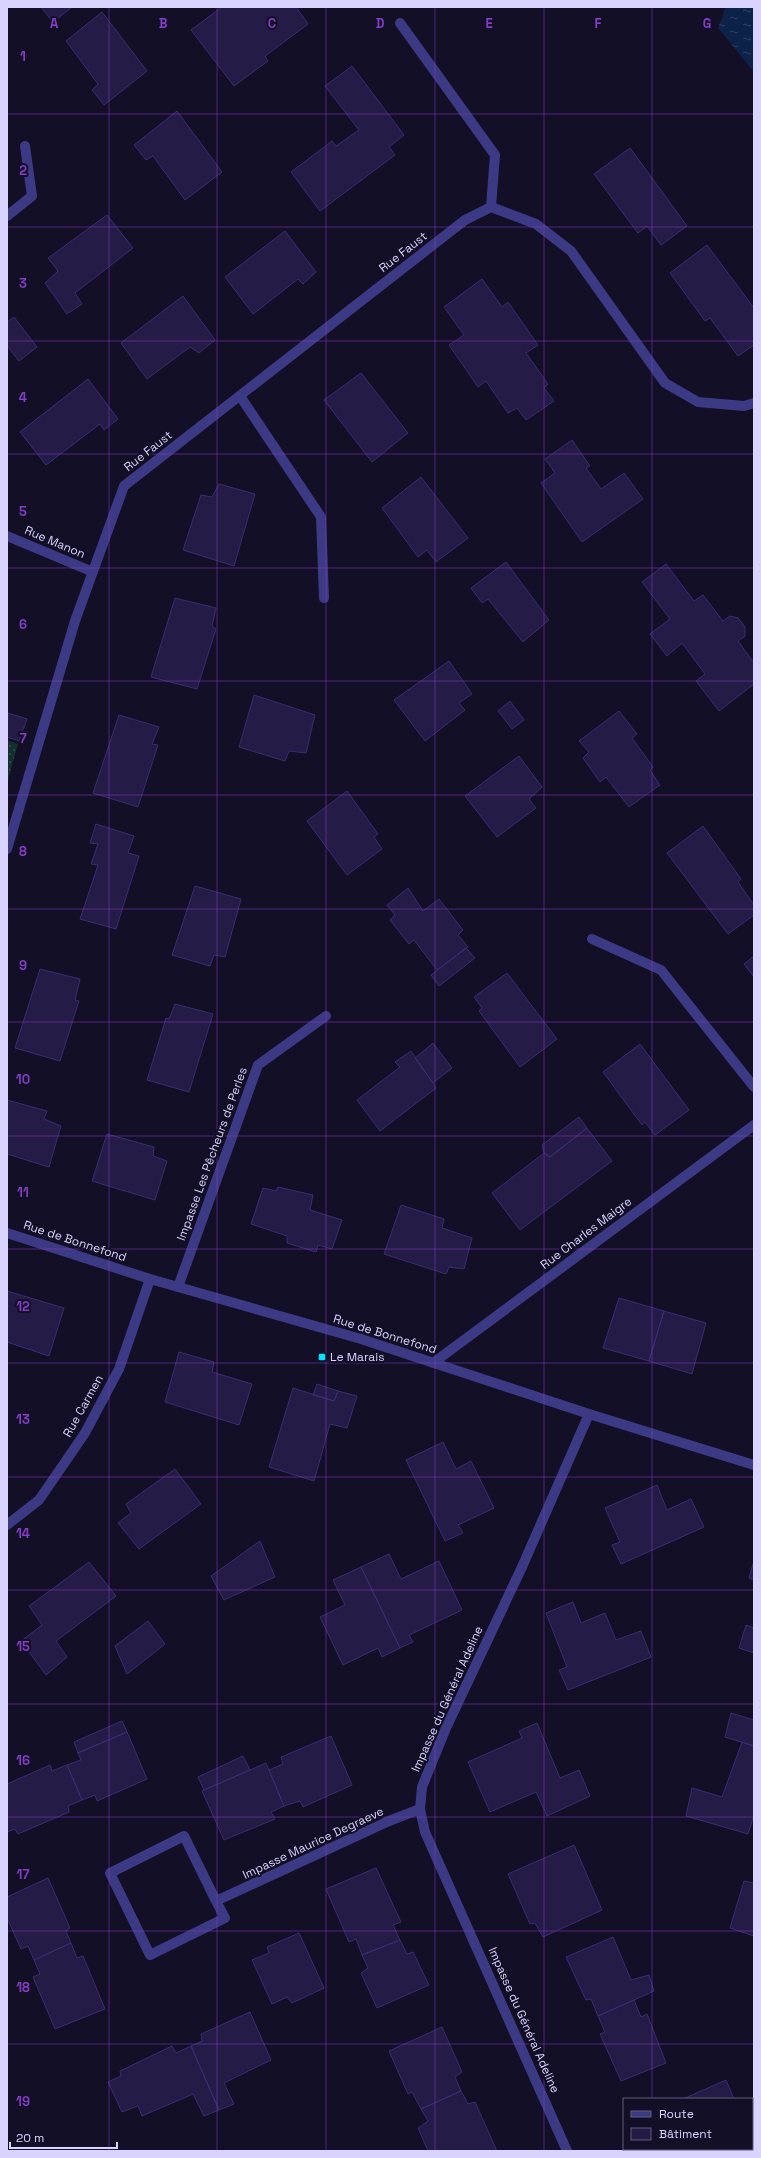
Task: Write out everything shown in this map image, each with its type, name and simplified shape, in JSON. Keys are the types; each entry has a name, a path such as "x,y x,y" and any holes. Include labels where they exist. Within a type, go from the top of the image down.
{"street":[{"path":"400,23 495,155 491,207 536,224 571,251 665,382 698,402 744,406 754,403"},
{"path":"7,216 32,196 25,146"},
{"name":"Rue Faust","path":"7,849 75,621 124,486 465,220 491,207"},
{"path":"240,396 321,517 324,598"},
{"name":"Rue Manon","path":"7,536 93,572"},
{"path":"592,939 662,970 754,1087"},
{"name":"Impasse Les Pêcheurs de Perles","path":"178,1287 258,1065 326,1016"},
{"name":"Rue Charles Maigre","path":"433,1363 754,1124"},
{"name":"Rue de Bonnefond","path":"7,1233 150,1279 361,1339 589,1414 754,1465"},
{"name":"Rue Carmen","path":"7,1525 39,1500 85,1433 119,1368 150,1279"},
{"name":"Impasse du Général Adeline","path":"568,2151 425,1832 420,1809 422,1787 446,1728 522,1567 589,1414"},
{"name":"Impasse Maurice Degraeve","path":"216,1901 389,1821 420,1809"},
{"path":"184,1836 216,1901 225,1918 150,1955 110,1873 184,1836"}],"green space":[{"path":"7,740 18,744 7,783"}],"water":[{"path":"726,7 754,7 754,72 718,28"}],"building":[{"path":"41,7 72,7 53,22"},
{"path":"222,7 296,7 308,24 265,56 268,61 234,86 191,30"},
{"path":"102,12 147,71 104,105 92,90 98,84 66,41"},
{"path":"352,66 404,135 389,147 395,155 320,211 291,172 332,141 336,146 359,130 325,86"},
{"path":"177,111 222,172 185,200 153,156 146,160 134,145"},
{"path":"630,148 687,226 661,245 647,226 638,233 594,174"},
{"path":"107,215 133,248 75,293 82,304 67,314 45,283 58,271 48,258"},
{"path":"285,231 316,272 303,284 298,279 253,314 225,277"},
{"path":"707,245 754,308 754,345 738,356 710,318 705,321 670,273"},
{"path":"482,279 502,307 508,302 538,345 526,353 548,384 544,388 554,401 526,420 517,408 508,413 486,381 478,387 449,345 464,335 444,307"},
{"path":"183,296 215,340 199,353 190,347 147,379 121,343"},
{"path":"14,317 37,347 19,361 8,347 7,348 7,322"},
{"path":"361,373 408,433 372,462 324,400"},
{"path":"88,379 118,419 104,430 100,424 46,465 20,432"},
{"path":"572,440 590,466 586,468 601,489 624,473 643,499 582,542 541,483 555,473 545,459"},
{"path":"421,477 468,538 436,562 427,550 418,557 382,508"},
{"path":"219,484 255,494 234,566 183,550 201,495 212,497"},
{"path":"506,562 549,620 523,642 488,599 482,603 471,588"},
{"path":"666,564 694,601 703,595 723,621 730,616 738,618 745,627 745,636 738,641 754,663 754,684 719,711 696,681 705,674 682,643 667,656 650,634 670,619 642,582"},
{"path":"175,598 216,608 212,626 216,629 197,689 151,677"},
{"path":"449,661 472,694 459,703 465,710 425,741 394,700"},
{"path":"254,695 315,715 306,753 289,751 285,761 239,747"},
{"path":"510,701 524,720 512,729 498,711"},
{"path":"619,711 637,734 632,738 653,767 650,770 660,785 629,807 606,777 600,782 583,758 589,752 579,741"},
{"path":"8,713 27,719 19,741 7,737"},
{"path":"119,715 159,727 152,744 158,745 138,807 93,793"},
{"path":"519,756 542,787 529,799 536,808 497,837 465,796"},
{"path":"347,791 378,834 374,837 382,849 347,875 307,821"},
{"path":"96,824 134,836 128,853 139,856 116,929 80,919 98,865 91,864 98,844 90,843"},
{"path":"703,826 741,879 738,882 754,905 754,915 728,934 667,853"},
{"path":"195,886 241,899 225,957 214,955 210,966 172,955"},
{"path":"408,888 423,911 439,899 463,930 458,935 468,947 437,970 414,940 409,944 390,920 395,915 387,905"},
{"path":"466,948 475,958 439,986 431,975"},
{"path":"754,956 754,977 744,964"},
{"path":"40,969 80,979 75,1000 79,1001 60,1061 15,1048"},
{"path":"507,973 557,1039 520,1067 479,1011 482,1008 474,997"},
{"path":"175,1004 213,1014 189,1092 147,1080 166,1018 169,1019"},
{"path":"433,1043 452,1068 433,1083 415,1058"},
{"path":"640,1044 689,1110 655,1135 645,1122 642,1125 603,1072"},
{"path":"411,1051 436,1088 380,1131 357,1100 400,1067 395,1062"},
{"path":"7,1100 47,1111 44,1119 61,1126 49,1167 7,1154"},
{"path":"579,1117 587,1128 550,1157 544,1153 542,1145"},
{"path":"587,1128 612,1161 520,1230 492,1193 544,1153 550,1157"},
{"path":"107,1134 154,1147 153,1156 167,1161 155,1200 92,1181"},
{"path":"278,1187 313,1195 310,1210 342,1220 332,1249 318,1245 316,1252 287,1243 287,1236 251,1224 263,1188 276,1191"},
{"path":"401,1205 444,1219 442,1228 472,1238 464,1269 449,1267 446,1274 384,1254"},
{"path":"7,1291 64,1308 49,1356 7,1342"},
{"path":"619,1298 664,1311 649,1361 603,1348"},
{"path":"664,1311 706,1323 692,1374 649,1361"},
{"path":"179,1352 214,1362 212,1372 252,1384 239,1425 165,1402"},
{"path":"317,1384 338,1391 334,1401 313,1395"},
{"path":"293,1388 334,1401 338,1391 357,1396 347,1428 330,1424 314,1481 269,1467"},
{"path":"443,1442 456,1469 471,1461 494,1508 458,1525 463,1533 445,1541 406,1460"},
{"path":"175,1469 201,1504 139,1549 118,1523 131,1513 126,1504"},
{"path":"657,1485 667,1510 691,1499 704,1527 621,1564 612,1545 620,1542 605,1508"},
{"path":"260,1541 275,1577 224,1600 211,1576"},
{"path":"389,1554 401,1579 439,1561 462,1610 409,1635 413,1642 400,1648 361,1567"},
{"path":"754,1561 754,1580 749,1578"},
{"path":"89,1562 116,1596 56,1641 67,1657 46,1675 21,1641 42,1625 29,1606"},
{"path":"361,1567 400,1648 382,1657 378,1648 343,1665 320,1617 345,1605 333,1580"},
{"path":"573,1602 581,1623 605,1613 616,1640 641,1631 651,1657 568,1690 559,1670 567,1667 546,1613"},
{"path":"148,1621 165,1644 127,1674 115,1646"},
{"path":"746,1625 754,1628 754,1653 739,1648"},
{"path":"731,1713 754,1720 754,1746 725,1737"},
{"path":"122,1721 127,1732 78,1753 74,1742"},
{"path":"537,1723 560,1778 579,1770 590,1796 547,1816 536,1792 490,1812 468,1762 522,1738 519,1731"},
{"path":"127,1732 147,1779 97,1801 95,1795 82,1800 67,1765 81,1760 78,1753"},
{"path":"331,1736 352,1785 303,1807 300,1801 284,1806 269,1770 283,1764 281,1757"},
{"path":"742,1742 754,1746 754,1815 748,1834 686,1816 692,1788 722,1797"},
{"path":"243,1756 250,1770 204,1790 198,1777"},
{"path":"266,1763 284,1806 271,1812 275,1819 224,1840 202,1791"},
{"path":"50,1765 52,1771 67,1765 82,1800 68,1806 69,1812 18,1834 15,1829 7,1832 7,1784"},
{"path":"574,1845 602,1910 543,1937 535,1923 530,1924 508,1874"},
{"path":"376,1868 401,1922 393,1925 400,1940 362,1955 356,1939 349,1942 326,1889"},
{"path":"48,1878 70,1928 66,1931 71,1943 34,1960 28,1946 21,1949 7,1918 7,1897"},
{"path":"744,1881 754,1883 754,1936 730,1928"},
{"path":"299,1933 324,1988 292,2003 287,1997 272,2004 252,1960 269,1953 267,1947"},
{"path":"613,1937 631,1980 649,1975 654,1991 598,2016 591,1999 586,2000 566,1957"},
{"path":"400,1940 407,1954 413,1952 429,1985 377,2008 361,1973 368,1968 362,1955"},
{"path":"71,1943 77,1958 83,1956 105,2009 55,2029 33,1977 40,1974 34,1960"},
{"path":"634,2000 641,2017 647,2014 666,2063 621,2081 600,2034 605,2032 598,2016"},
{"path":"250,2012 271,2060 224,2083 234,2104 219,2110 191,2046 202,2041 201,2034"},
{"path":"442,2027 462,2072 455,2077 461,2091 421,2109 412,2092 408,2094 389,2051"},
{"path":"172,2046 176,2053 191,2046 219,2110 204,2116 193,2094 142,2116 138,2106 122,2112 108,2082 121,2076 120,2071"},
{"path":"726,2080 734,2098 685,2098"},
{"path":"461,2091 468,2104 475,2102 497,2151 428,2151 418,2128 428,2121 421,2109"},
{"path":"652,2150 705,2151 652,2151"}],"place":[{"name":"Le Marais","path":"322,1357"}]}
